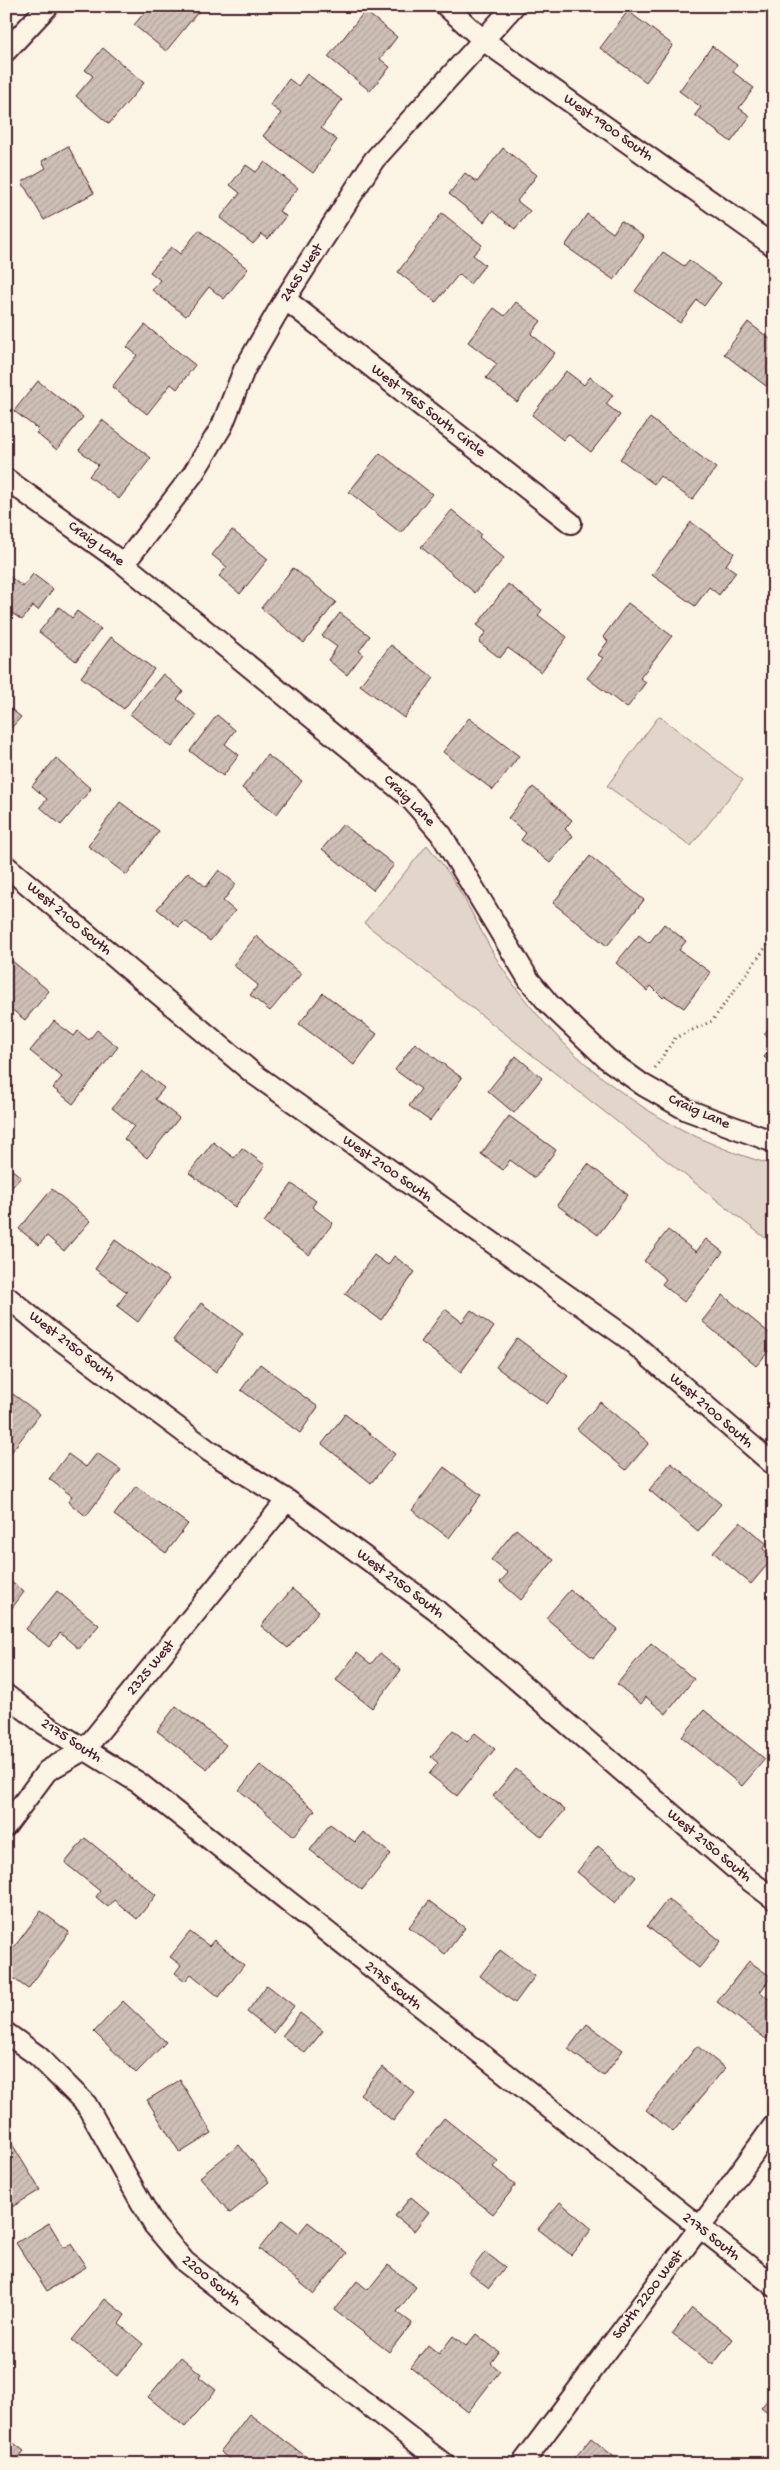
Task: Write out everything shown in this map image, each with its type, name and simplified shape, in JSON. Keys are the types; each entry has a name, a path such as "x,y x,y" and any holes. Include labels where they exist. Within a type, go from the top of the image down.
{"street":[{"path":"6,51 48,6"},
{"name":"West 1900 South","path":"446,6 483,40 774,246"},
{"name":"2465 West","path":"124,564 193,474 222,426 244,370 285,299 374,160 514,6"},
{"name":"West 1965 South Circle","path":"285,299 571,523"},
{"name":"Craig Lane","path":"6,479 124,564 408,796 441,834 529,980 549,1004 607,1060 643,1085 687,1110 774,1142"},
{"name":"West 2100 South","path":"6,866 254,1074 626,1338 774,1465"},
{"name":"West 2150 South","path":"6,1296 46,1329 210,1451 287,1500 435,1609 741,1874 774,1898"},
{"name":"2325 West","path":"6,1826 47,1771 85,1750 287,1500"},
{"name":"2175 South","path":"6,1694 44,1724 147,1789 698,2228 774,2286"},
{"name":"2200 South","path":"6,2033 38,2056 86,2104 154,2225 185,2262 444,2464"},
{"name":"South 2200 West","path":"522,2464 774,2124"}],"path":[{"path":"643,1085 675,1038 712,1021 774,936"}],"shaded area":[{"path":"659,716 743,780 691,846 607,786"},
{"path":"427,845 455,882 509,978 534,1011 592,1069 625,1095 696,1137 734,1153 774,1165 774,1245 364,923"}],"building":[{"path":"150,6 203,6 166,51 134,25"},
{"path":"365,11 397,37 380,59 390,67 370,91 328,57"},
{"path":"628,11 673,45 646,82 600,48"},
{"path":"712,46 737,65 733,72 754,88 739,108 750,116 731,142 695,115 701,107 679,91"},
{"path":"103,48 144,83 109,124 76,96 93,76 85,70"},
{"path":"307,74 342,100 321,128 337,140 313,173 263,136 281,113 270,105 289,79 298,86"},
{"path":"68,146 94,193 44,220 22,182 46,168 42,161"},
{"path":"503,148 537,175 517,201 530,211 515,229 492,211 484,222 449,194 465,173 477,182"},
{"path":"265,162 298,188 279,211 286,216 268,239 262,234 253,244 220,218 240,193 230,185 246,165 256,172"},
{"path":"442,213 482,245 473,255 485,265 470,284 459,274 436,302 398,272"},
{"path":"587,214 613,233 621,221 644,237 614,280 565,246"},
{"path":"199,230 248,269 224,299 209,287 186,316 152,290 160,280 150,272 171,247 180,254"},
{"path":"663,252 684,266 689,260 721,283 704,306 697,300 680,323 635,291"},
{"path":"516,302 541,321 531,334 555,353 517,402 486,378 497,364 468,342 494,308 505,316"},
{"path":"748,322 770,339 774,334 774,376 766,386 724,354"},
{"path":"145,325 195,365 177,389 171,384 147,414 112,387 137,355 127,347"},
{"path":"566,371 584,385 590,377 613,395 606,404 620,415 591,452 568,434 563,440 532,415"},
{"path":"38,381 83,417 57,450 36,433 39,430 14,411"},
{"path":"650,418 716,468 692,500 660,476 654,484 620,459"},
{"path":"102,420 151,458 119,499 89,476 98,465 79,450"},
{"path":"380,453 432,494 401,533 349,492"},
{"path":"452,510 481,534 479,537 504,558 475,593 421,547"},
{"path":"691,522 734,553 726,565 736,572 719,595 709,587 695,606 652,575"},
{"path":"232,530 268,559 240,594 219,576 227,567 212,555"},
{"path":"293,568 336,602 304,643 261,608"},
{"path":"33,574 53,589 38,610 33,606 22,620 6,609 6,580 9,576 23,587"},
{"path":"508,584 542,610 538,615 567,637 541,672 508,648 500,658 479,642 486,632 477,625"},
{"path":"628,603 672,636 640,678 646,682 627,708 587,678 603,658 598,655 608,641 603,637"},
{"path":"59,607 72,618 77,611 101,629 76,661 39,632"},
{"path":"340,613 370,636 359,651 363,654 347,675 328,660 337,647 322,636"},
{"path":"111,637 154,669 124,709 81,677"},
{"path":"391,645 434,678 404,718 360,685"},
{"path":"163,674 183,691 177,699 197,716 172,747 130,714"},
{"path":"6,705 21,717 6,734"},
{"path":"217,715 235,730 225,744 239,755 223,776 190,751"},
{"path":"469,718 519,756 493,790 443,752"},
{"path":"267,755 302,781 277,814 242,788"},
{"path":"56,758 91,789 61,825 40,807 47,799 32,786"},
{"path":"533,787 572,820 565,829 573,836 550,863 521,840 526,833 508,818"},
{"path":"120,802 159,831 127,875 88,846"},
{"path":"343,824 394,865 373,890 322,849"},
{"path":"590,856 644,900 607,946 553,903"},
{"path":"219,870 236,884 223,901 235,911 210,941 185,921 179,927 157,909 188,872 206,887"},
{"path":"664,924 686,941 679,950 710,972 684,1008 665,996 663,998 651,986 647,991 616,963 639,935 649,943"},
{"path":"256,936 301,974 270,1011 250,995 258,985 233,965"},
{"path":"6,956 49,991 25,1020 6,1005"},
{"path":"323,993 377,1034 354,1065 299,1024"},
{"path":"54,1021 74,1036 78,1031 89,1040 97,1030 118,1047 73,1104 53,1088 62,1077 30,1051"},
{"path":"774,1022 774,1041 764,1034"},
{"path":"415,1043 462,1078 430,1121 409,1106 421,1089 395,1070"},
{"path":"774,1045 774,1065 764,1057"},
{"path":"516,1056 542,1078 514,1113 488,1091"},
{"path":"142,1071 164,1088 155,1099 179,1118 147,1158 124,1139 134,1126 112,1108"},
{"path":"509,1116 556,1150 535,1178 510,1160 503,1170 481,1154"},
{"path":"213,1142 234,1158 242,1148 265,1165 235,1207 189,1173"},
{"path":"588,1164 628,1195 598,1235 557,1205"},
{"path":"6,1165 21,1177 6,1194"},
{"path":"292,1184 316,1201 312,1207 333,1223 309,1255 264,1222"},
{"path":"52,1189 90,1221 64,1251 47,1236 39,1245 19,1229"},
{"path":"668,1230 696,1252 706,1239 723,1252 684,1302 662,1284 666,1279 644,1261"},
{"path":"115,1240 169,1279 138,1322 117,1306 127,1292 95,1269"},
{"path":"374,1255 388,1265 394,1256 415,1272 381,1320 345,1294"},
{"path":"723,1295 774,1337 774,1345 756,1366 702,1321"},
{"path":"201,1303 243,1334 216,1372 173,1340"},
{"path":"445,1309 462,1322 471,1310 494,1327 461,1372 421,1342"},
{"path":"517,1338 568,1376 547,1404 496,1367"},
{"path":"260,1364 318,1407 300,1433 241,1390"},
{"path":"6,1389 40,1414 9,1455 6,1453"},
{"path":"600,1402 649,1443 626,1470 577,1429"},
{"path":"345,1414 395,1454 371,1483 322,1444"},
{"path":"97,1453 121,1470 86,1516 68,1502 72,1496 49,1479 68,1454 86,1467"},
{"path":"671,1463 721,1504 698,1531 649,1490"},
{"path":"444,1467 481,1495 449,1538 412,1510"},
{"path":"136,1486 188,1524 166,1553 114,1515"},
{"path":"740,1522 767,1544 763,1549 773,1558 751,1584 713,1552"},
{"path":"516,1529 554,1560 521,1600 500,1582 508,1573 491,1560"},
{"path":"6,1578 24,1592 6,1616"},
{"path":"292,1589 319,1611 288,1648 261,1626"},
{"path":"570,1590 618,1629 593,1658 546,1618"},
{"path":"57,1591 99,1625 79,1649 60,1633 49,1647 26,1629"},
{"path":"651,1643 694,1679 666,1714 646,1697 641,1704 617,1684"},
{"path":"357,1653 371,1664 380,1653 401,1670 372,1708 336,1680"},
{"path":"176,1706 226,1745 207,1769 157,1731"},
{"path":"704,1710 765,1759 742,1786 682,1737"},
{"path":"453,1730 467,1742 475,1733 495,1749 457,1796 429,1774 438,1763 431,1757"},
{"path":"260,1765 315,1810 294,1836 239,1790"},
{"path":"516,1769 565,1810 542,1837 493,1796"},
{"path":"330,1824 355,1842 363,1832 391,1854 362,1890 310,1850"},
{"path":"85,1838 156,1895 137,1919 114,1900 108,1907 96,1897 100,1891 65,1863"},
{"path":"598,1846 636,1877 615,1903 577,1872"},
{"path":"668,1899 721,1941 699,1968 647,1926"},
{"path":"429,1901 465,1928 445,1954 409,1927"},
{"path":"41,1911 69,1932 28,1989 6,1973 6,1958"},
{"path":"190,1932 209,1946 214,1940 244,1965 219,1997 191,1974 185,1981 175,1973 181,1965 170,1957"},
{"path":"500,1950 535,1976 515,2003 480,1976"},
{"path":"749,1961 771,1977 760,1992 774,2003 774,2028 766,2039 717,2002"},
{"path":"267,1985 294,2006 273,2033 247,2012"},
{"path":"123,2001 166,2042 136,2073 94,2032"},
{"path":"300,2013 323,2031 305,2053 282,2036"},
{"path":"587,2024 623,2050 604,2076 568,2049"},
{"path":"697,2046 725,2068 673,2132 646,2110"},
{"path":"382,2067 415,2093 393,2121 360,2094"},
{"path":"180,2080 212,2133 180,2153 147,2100"},
{"path":"444,2118 498,2161 493,2167 516,2185 493,2214 416,2154"},
{"path":"6,2134 40,2190 7,2210 6,2208"},
{"path":"239,2145 269,2182 230,2213 200,2177"},
{"path":"411,2197 429,2212 414,2231 395,2216"},
{"path":"560,2202 592,2229 571,2255 538,2229"},
{"path":"282,2220 299,2233 308,2222 347,2253 314,2294 259,2249"},
{"path":"49,2223 64,2248 71,2244 86,2267 47,2291 16,2243"},
{"path":"485,2252 505,2267 489,2288 469,2273"},
{"path":"388,2265 416,2287 397,2312 412,2323 389,2352 334,2310 357,2281 368,2290"},
{"path":"105,2299 125,2315 119,2324 143,2344 117,2376 72,2340"},
{"path":"692,2308 733,2339 713,2365 672,2334"},
{"path":"476,2334 499,2352 491,2363 500,2371 468,2412 411,2367 428,2345 439,2354 453,2336 466,2346"},
{"path":"181,2357 201,2374 199,2377 216,2390 185,2427 148,2397"},
{"path":"774,2392 774,2418 761,2408"},
{"path":"249,2414 308,2458 303,2464 236,2464 220,2452"},
{"path":"6,2437 24,2451 18,2458 26,2464 6,2464"},
{"path":"591,2438 623,2464 570,2464"}]}
